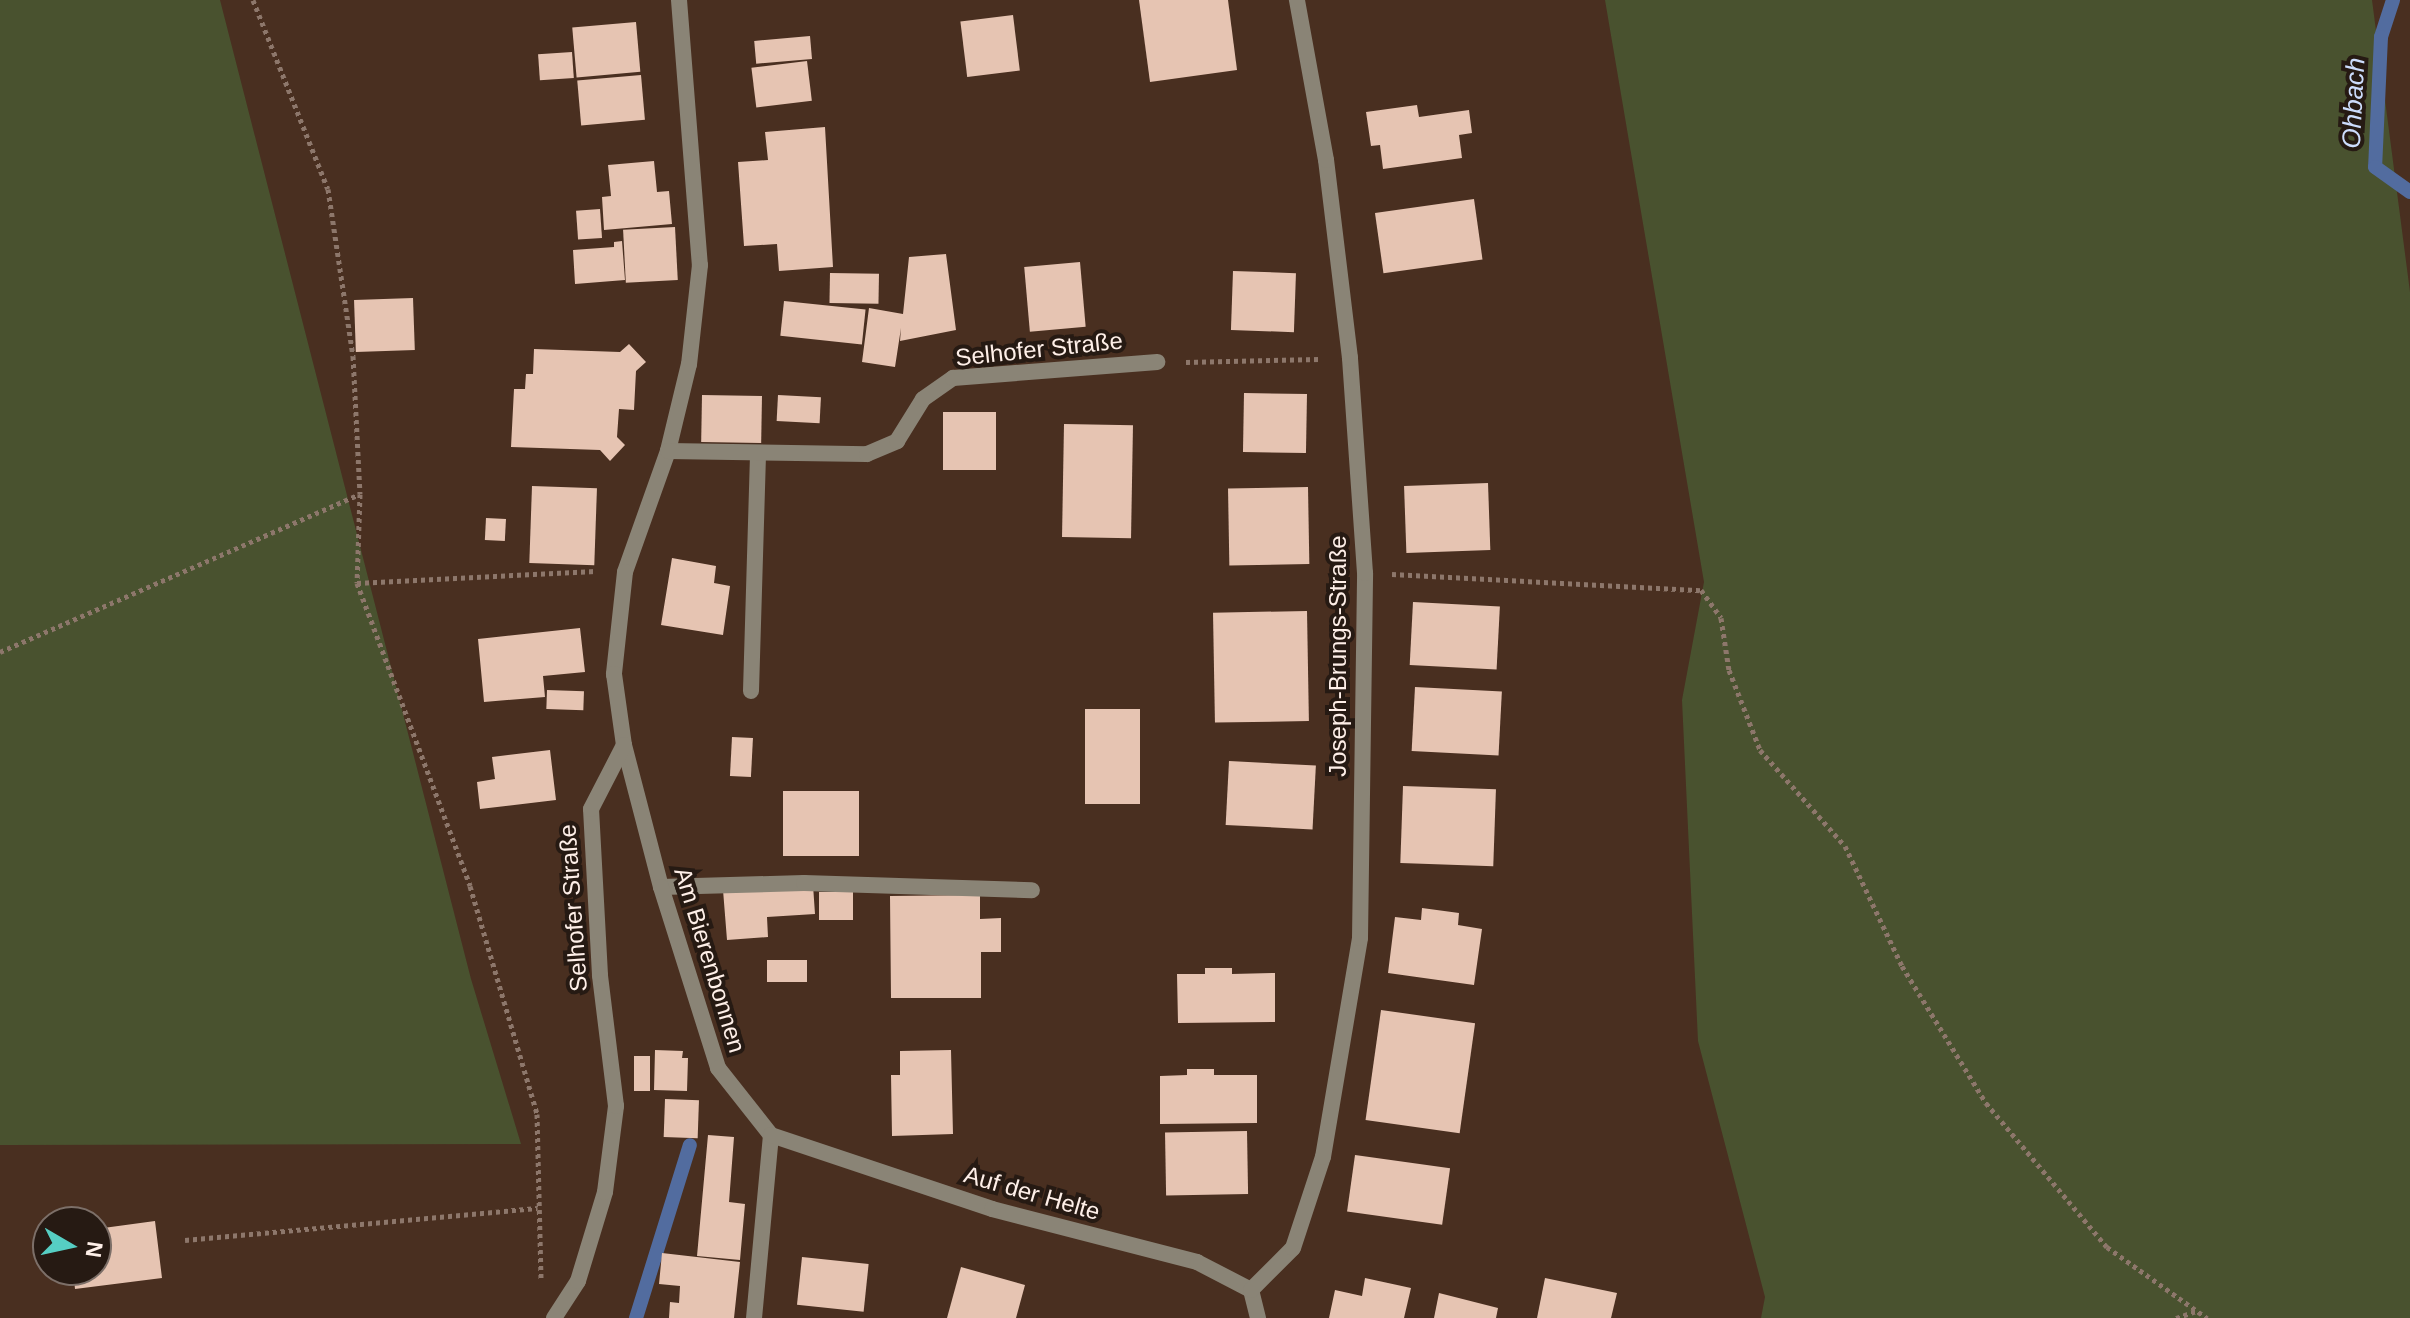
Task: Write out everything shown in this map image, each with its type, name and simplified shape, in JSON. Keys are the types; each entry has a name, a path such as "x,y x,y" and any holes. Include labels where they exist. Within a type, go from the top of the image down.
{"street":[{"path":"624,745 614,674 625,572 668,451 689,364 700,265 679,0"},
{"name":"Joseph-Brungs-Straße","path":"1251,1290 1293,1248 1323,1157 1360,938 1365,573 1350,358 1326,160 1297,0"},
{"name":"Selhofer Straße","path":"668,451 867,454 897,441 923,399 953,378 1157,362"},
{"path":"751,691 758,454"},
{"name":"Selhofer Straße","path":"557,1315 578,1281 605,1192 616,1106 600,975 591,809 624,745"},
{"name":"Am Bierenbonnen","path":"624,745 661,887 718,1068 771,1135"},
{"path":"661,887 804,883 1032,890"},
{"path":"754,1318 771,1135"},
{"name":"Auf der Helte","path":"771,1135 992,1209 1197,1262 1251,1290"},
{"path":"1251,1290 1258,1318"}],"path":[{"path":"253,0 328,189 353,356 360,494 357,583 470,886 537,1114 540,1278 557,1315"},
{"name":"Selhofer Straße","path":"1157,362 1350,358"},
{"path":"0,652 360,494"},
{"path":"357,583 625,572"},
{"path":"1365,573 1701,590 1721,618 1729,670 1760,750 1845,846 1902,966 1986,1103 2107,1247 2207,1318"},
{"path":"185,1240 538,1208"},
{"path":"2176,1318 2197,1310"}],"green space":[{"path":"0,0 220,0 471,979 521,1144 0,1145"},
{"path":"1605,0 2372,0 2410,292 2410,1318 1761,1318 1765,1297 1698,1041 1682,700 1704,582"}],"building":[{"path":"1139,0 1228,0 1237,70 1150,82"},
{"path":"1013,15 1020,71 967,77 960,21"},
{"path":"636,22 640,72 577,77 572,28"},
{"path":"810,36 812,59 756,64 754,41"},
{"path":"572,52 574,78 540,80 538,54"},
{"path":"807,61 812,101 756,108 751,68"},
{"path":"641,75 645,120 581,125 577,81"},
{"path":"1417,105 1419,117 1469,110 1472,133 1459,135 1462,158 1383,169 1380,145 1371,146 1366,112"},
{"path":"825,127 833,267 779,271 777,244 744,246 738,162 768,160 765,132"},
{"path":"654,161 657,192 669,191 672,224 604,230 602,197 611,196 608,165"},
{"path":"1474,199 1482,259 1383,273 1375,213"},
{"path":"600,209 602,238 578,240 576,211"},
{"path":"675,227 678,280 626,283 623,230"},
{"path":"622,241 625,280 575,284 573,250 614,247 614,242"},
{"path":"946,254 956,330 900,341 901,328 895,367 862,362 869,308 903,314 909,257"},
{"path":"1080,262 1086,327 1030,332 1024,267"},
{"path":"1233,271 1296,273 1294,332 1231,330"},
{"path":"830,273 879,274 878,304 829,303"},
{"path":"413,298 415,350 356,352 354,300"},
{"path":"784,301 866,310 862,344 780,336"},
{"path":"629,344 646,362 636,371 634,410 619,409 617,437 625,445 610,461 600,450 511,447 514,389 525,389 526,374 533,374 534,349 620,352"},
{"path":"1244,393 1307,394 1306,453 1243,452"},
{"path":"702,395 762,396 761,443 701,442"},
{"path":"778,395 821,397 820,423 777,421"},
{"path":"943,412 996,412 996,470 943,470"},
{"path":"1064,424 1133,425 1131,538 1062,537"},
{"path":"1488,483 1490,550 1406,553 1404,486"},
{"path":"532,486 597,488 594,565 529,563"},
{"path":"1308,487 1309,564 1229,565 1228,488"},
{"path":"486,518 506,519 505,541 485,540"},
{"path":"672,558 716,566 714,583 730,586 723,635 661,625"},
{"path":"1413,602 1500,607 1497,669 1410,665"},
{"path":"1307,611 1309,721 1215,723 1213,613"},
{"path":"580,628 585,672 543,676 545,697 484,702 478,639"},
{"path":"1415,687 1502,692 1499,755 1412,751"},
{"path":"547,690 584,691 583,710 546,709"},
{"path":"1085,709 1140,709 1140,804 1085,804"},
{"path":"732,737 753,738 751,777 730,776"},
{"path":"550,750 556,800 480,809 477,782 495,779 492,757"},
{"path":"1229,761 1316,766 1313,829 1226,825"},
{"path":"1403,786 1496,789 1493,866 1400,863"},
{"path":"783,791 859,791 859,856 783,856"},
{"path":"813,885 815,914 767,917 768,937 727,940 723,890"},
{"path":"819,892 853,892 853,920 819,920"},
{"path":"980,895 980,919 1001,918 1001,952 981,952 981,998 891,998 890,896"},
{"path":"1422,908 1459,913 1458,925 1482,929 1474,985 1388,973 1395,917 1421,920"},
{"path":"767,960 807,960 807,982 767,982"},
{"path":"1205,968 1232,968 1232,974 1275,973 1275,1022 1178,1023 1177,974 1205,974"},
{"path":"1381,1010 1475,1023 1460,1133 1366,1120"},
{"path":"655,1050 683,1051 682,1058 688,1058 687,1091 654,1090"},
{"path":"951,1050 953,1134 892,1136 891,1075 900,1075 900,1051"},
{"path":"634,1056 650,1056 650,1091 634,1091"},
{"path":"1187,1069 1214,1069 1214,1075 1257,1075 1257,1123 1160,1124 1160,1076 1187,1075"},
{"path":"665,1099 699,1100 698,1138 664,1137"},
{"path":"1247,1131 1248,1194 1166,1195 1165,1132"},
{"path":"708,1135 734,1137 729,1202 745,1204 740,1260 697,1256"},
{"path":"1355,1155 1450,1168 1442,1225 1347,1211"},
{"path":"155,1221 162,1278 112,1284 112,1227"},
{"path":"662,1253 740,1262 734,1318 669,1318 670,1302 679,1303 680,1286 659,1284"},
{"path":"802,1257 869,1264 864,1312 797,1305"},
{"path":"961,1267 1025,1285 1016,1318 947,1318"},
{"path":"1365,1278 1411,1288 1404,1318 1329,1318 1335,1290 1362,1296"},
{"path":"1545,1278 1617,1293 1611,1318 1537,1318"},
{"path":"1439,1293 1498,1308 1496,1318 1434,1318"}],"waterway":[{"name":"Ohbach","path":"2393,0 2381,37 2375,167 2410,192"},
{"path":"636,1318 690,1145"}]}
